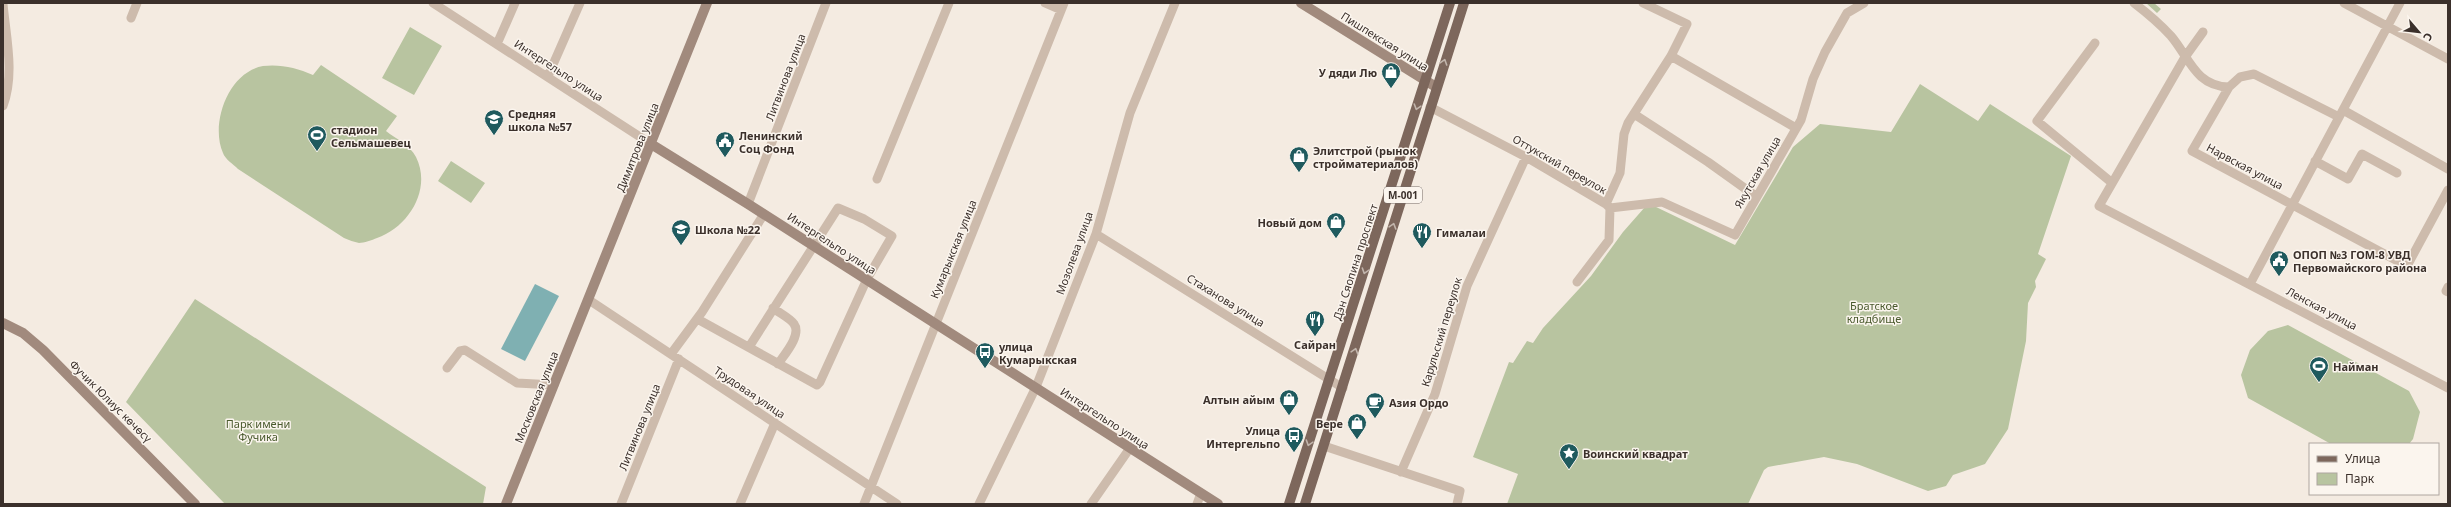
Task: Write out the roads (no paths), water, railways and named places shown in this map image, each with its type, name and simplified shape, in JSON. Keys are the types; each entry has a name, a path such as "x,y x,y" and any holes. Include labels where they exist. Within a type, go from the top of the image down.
{"main road":[{"name":"Димитрова улица","path":"589,300 707,3"},
{"name":"Пишпекская улица","path":"1301,3 1436,87"},
{"name":"Дэн Сяопина проспект","path":"1289,504 1450,3"},
{"name":"M-001","path":"1305,504 1343,388 1436,87 1464,3"},
{"name":"Интергельпо улица","path":"651,144 867,279 1218,504"},
{"name":"Московская улица","path":"506,504 589,300"},
{"name":"Фучик Юлиус көчөсү","path":"3,323 23,333 43,350 195,504"}],"street":[{"path":"131,18 137,3"},
{"name":"Интергельпо улица","path":"433,3 651,144"},
{"path":"497,44 515,3"},
{"path":"548,76 580,3"},
{"name":"Литвинова улица","path":"748,204 826,3"},
{"path":"877,179 949,3"},
{"path":"1045,3 1062,7"},
{"name":"Мозолева улица","path":"979,504 1036,387 1096,234 1130,113 1175,3"},
{"name":"Оттукский переулок","path":"1430,107 1526,156 1608,206 1620,173 1624,134 1634,114 1671,56 1687,24 1654,5 1643,3"},
{"name":"Якутская улица","path":"1608,206 1662,202 1735,235 1796,128 1824,52 1847,14 1864,3"},
{"path":"2134,3 2168,33 2190,66 2210,83 2217,86 2228,87"},
{"path":"2344,3 2448,59"},
{"path":"2250,284 2400,3"},
{"path":"3,4 9,65 8,86 3,106"},
{"name":"Кумарыкская улица","path":"864,504 1062,7"},
{"path":"2095,42 2037,121 2111,182 2184,56 2203,32"},
{"path":"1671,56 1796,128"},
{"name":"Нарвская улица","path":"2448,169 2341,113 2254,74 2240,77 2228,87 2192,151 2407,266 2448,190"},
{"path":"1634,114 1708,162 1757,197"},
{"path":"2315,161 2348,179 2362,154 2397,173"},
{"name":"Карульский переулок","path":"1401,472 1435,394 1467,286 1526,156"},
{"name":"Ленская улица","path":"2111,182 2099,206 2448,388"},
{"path":"1577,282 1609,240 1608,206"},
{"path":"701,321 812,384 820,382 867,279 892,236 864,218 838,208 749,347"},
{"name":"Литвинова улица","path":"621,504 675,357 764,214"},
{"name":"Стаханова улица","path":"1096,234 1343,388"},
{"path":"2448,287 2446,291 2448,292"},
{"name":"Трудовая улица","path":"589,300 897,504"},
{"path":"773,308 794,324 796,330 794,338 778,364"},
{"path":"447,368 460,352 465,350 517,383 554,385"},
{"path":"740,504 775,423"},
{"path":"1324,446 1460,491 1457,504"},
{"path":"1091,504 1130,448"},
{"path":"1198,504 1201,493"}],"water":[{"path":"535,284 559,296 525,361 501,349"}],"place":[{"name":"У дяди Лю","path":"1391,89"},
{"name":"Средняя школа №57","path":"494,136"},
{"name":"стадион Сельмашевец","path":"317,152"},
{"name":"Ленинский Соц Фонд","path":"725,158"},
{"name":"Элитстрой (рынок стройматериалов)","path":"1299,173"},
{"name":"Новый дом","path":"1336,239"},
{"name":"Школа №22","path":"681,246"},
{"name":"Гималаи","path":"1422,249"},
{"name":"ОПОП №3 ГОМ-8 УВД Первомайского района","path":"2279,277"},
{"name":"Сайран","path":"1315,337"},
{"name":"улица Кумарыкская","path":"985,369"},
{"name":"Найман","path":"2319,383"},
{"name":"Алтын айым","path":"1289,416"},
{"name":"Азия Ордо","path":"1375,419"},
{"name":"Вере","path":"1357,440"},
{"name":"Улица Интергельпо","path":"1294,453"},
{"name":"Воинский квадрат","path":"1569,470"}],"park label":[{"name":"Братское кладбище","path":"1874,311"},
{"name":"Парк имени Фучика","path":"258,429"}]}
